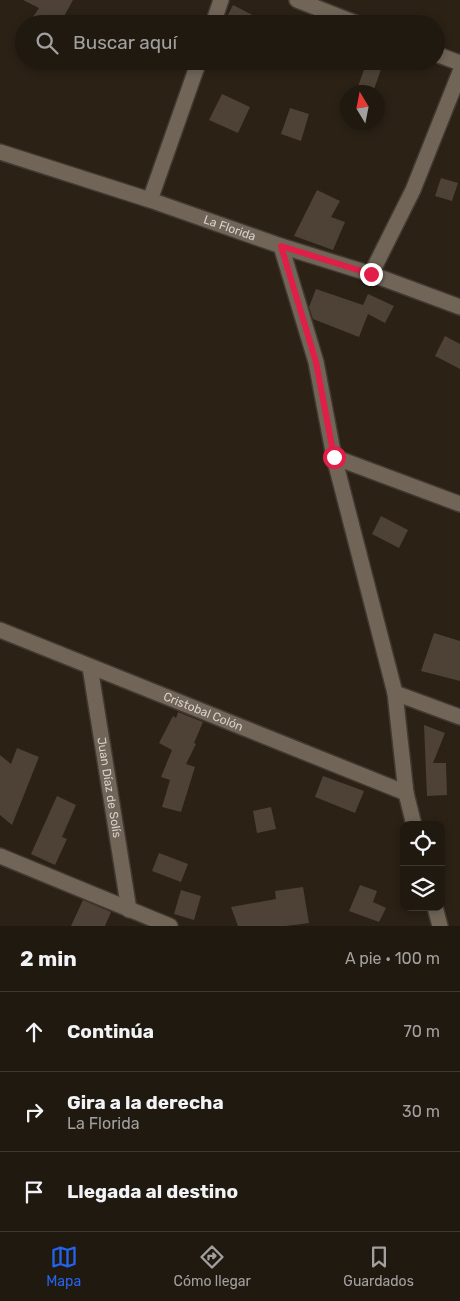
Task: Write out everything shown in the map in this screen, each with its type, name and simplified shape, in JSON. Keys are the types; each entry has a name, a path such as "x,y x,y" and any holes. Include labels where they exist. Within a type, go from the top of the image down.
{"street":[{"path":"216,15 221,0"},
{"path":"297,0 335,15"},
{"path":"445,58 460,64"},
{"path":"150,200 197,70"},
{"path":"371,274 413,190 460,72"},
{"name":"La Florida","path":"0,152 150,200 281,246 371,274 460,307"},
{"path":"281,246 316,362 334,457 395,693 406,793 413,821"},
{"path":"334,457 460,504"},
{"name":"Cristobal Colón","path":"0,630 406,793"},
{"name":"Juan Díaz de Solís","path":"90,667 129,910"},
{"path":"395,693 460,717"},
{"path":"0,856 170,926"},
{"path":"436,911 440,926"}],"building":[{"path":"23,0 73,0 65,15 34,15 39,8"},
{"path":"233,5 252,15 228,15"},
{"path":"364,70 381,70 375,85 358,85"},
{"path":"222,94 250,107 238,133 209,120"},
{"path":"290,108 309,114 301,141 281,134"},
{"path":"441,178 458,183 452,201 435,196"},
{"path":"317,190 340,201 331,217 345,222 333,250 294,236"},
{"path":"316,289 363,305 368,294 394,306 385,323 368,314 359,337 313,319 309,307"},
{"path":"445,336 460,344 460,369 435,356"},
{"path":"381,516 408,530 399,548 372,534"},
{"path":"434,633 460,641 460,681 421,671"},
{"path":"178,712 203,722 194,743 196,744 186,764 195,767 181,812 162,807 170,780 161,777 172,750 159,743 173,716 176,718"},
{"path":"424,725 445,733 433,763 446,763 447,795 427,796"},
{"path":"17,748 39,757 12,825 0,815 0,755 11,764"},
{"path":"323,776 364,791 355,813 315,797"},
{"path":"57,796 76,805 62,837 67,839 55,865 31,854"},
{"path":"271,807 276,829 257,833 253,811"},
{"path":"159,853 188,864 181,882 152,871"},
{"path":"360,885 377,891 373,902 386,908 379,922 349,911"},
{"path":"303,887 309,923 286,926 238,926 231,907 276,899 275,891"},
{"path":"181,890 201,896 194,920 174,914"},
{"path":"83,900 111,912 105,926 71,926"}],"route":[{"path":"334,457 316,362 281,246 371,274"}]}
